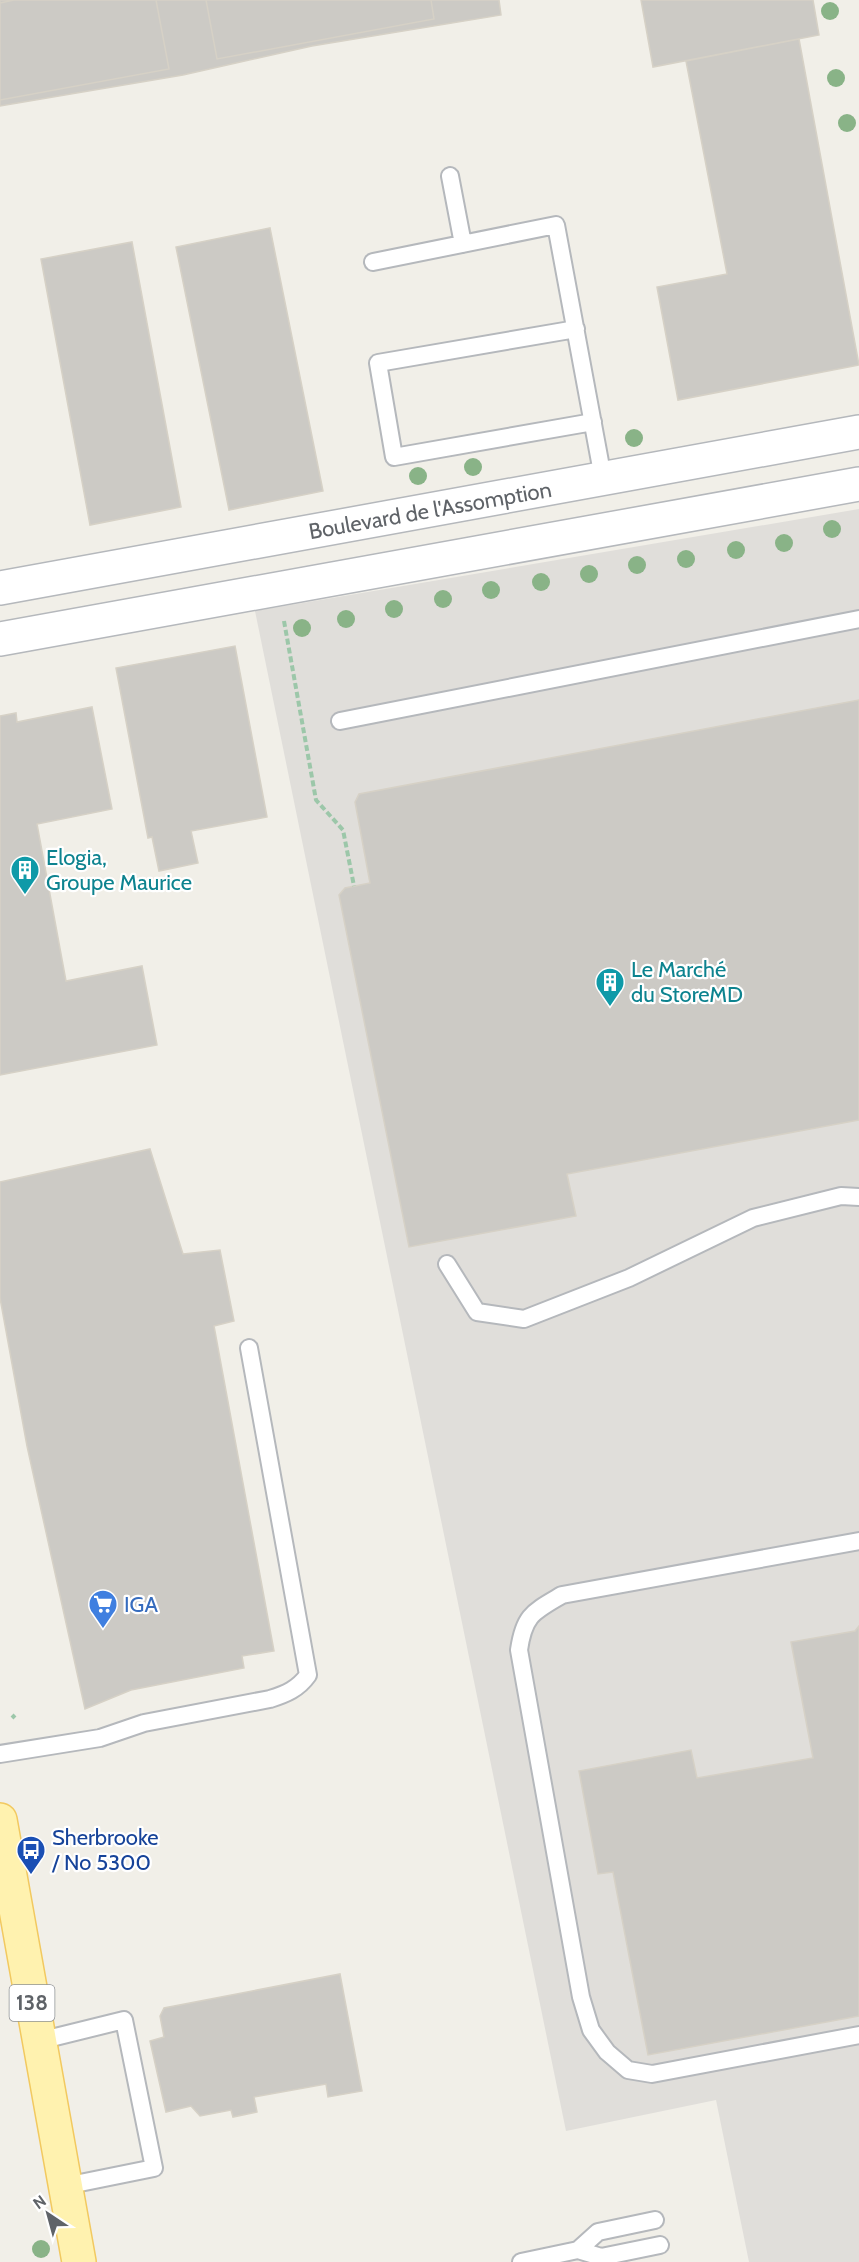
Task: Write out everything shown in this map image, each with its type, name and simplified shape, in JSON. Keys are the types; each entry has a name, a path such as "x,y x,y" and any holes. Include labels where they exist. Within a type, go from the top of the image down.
{"main road":[{"name":"138","path":"0,1820 79,2262"}],"street":[{"name":"Boulevard de l'Assomption","path":"0,588 859,432"},
{"path":"0,639 859,484"}],"lane":[{"path":"450,176 462,244"},
{"path":"373,262 556,225 603,478"},
{"path":"576,329 378,363 394,457 592,422"},
{"path":"340,721 859,619"},
{"path":"447,1264 477,1312 524,1319 629,1278 753,1218 841,1196 859,1197"},
{"path":"0,1754 100,1737 144,1723 270,1699 286,1694 301,1685 308,1675 249,1347"},
{"path":"859,1541 562,1595 533,1612 522,1629 519,1650 581,1997 591,2030 607,2052 628,2070 652,2074 859,2035"},
{"path":"39,2041 124,2020 154,2168 64,2186"},
{"path":"578,2250 598,2232 655,2220"},
{"path":"522,2262 578,2250 601,2257 660,2244"}],"path":[{"path":"284,621 316,800 343,830 354,886"}],"shaded area":[{"path":"859,509 859,2262 749,2262 716,2100 566,2131 255,611"}],"building":[{"path":"0,0 499,0 501,15 312,46 183,75 0,106"},
{"path":"14,0 156,0 169,69 0,100 0,3"},
{"path":"206,0 431,0 434,19 217,59"},
{"path":"641,0 813,0 819,35 653,67"},
{"path":"799,39 859,365 678,400 657,287 727,274 686,61"},
{"path":"270,228 323,491 229,510 176,247"},
{"path":"132,242 181,507 90,525 41,259"},
{"path":"235,646 267,817 191,831 198,863 159,871 152,837 148,838 116,668"},
{"name":"Le Marché du StoreMD","path":"859,700 859,1120 567,1174 576,1216 409,1247 339,895 345,888 370,883 355,802 359,794"},
{"name":"Elogia, Groupe Maurice","path":"92,707 112,809 37,824 66,981 142,966 157,1045 0,1075 0,716 16,713 17,722"},
{"path":"150,1149 183,1254 220,1250 234,1321 214,1326 274,1651 242,1656 244,1668 131,1690 85,1709 27,1446 0,1298 0,1182"},
{"path":"859,1626 859,2016 648,2055 613,1872 598,1874 579,1771 691,1750 697,1778 813,1758 791,1642 855,1631"},
{"path":"340,1974 362,2091 328,2097 326,2084 254,2097 257,2112 233,2117 231,2110 200,2116 191,2106 166,2112 150,2041 164,2037 160,2016 164,2008"}],"place":[{"name":"Elogia, Groupe Maurice","path":"25,896"},
{"name":"Le Marché du StoreMD","path":"610,1008"},
{"name":"IGA","path":"103,1630"},
{"name":"Sherbrooke / No 5300","path":"31,1876"}]}
